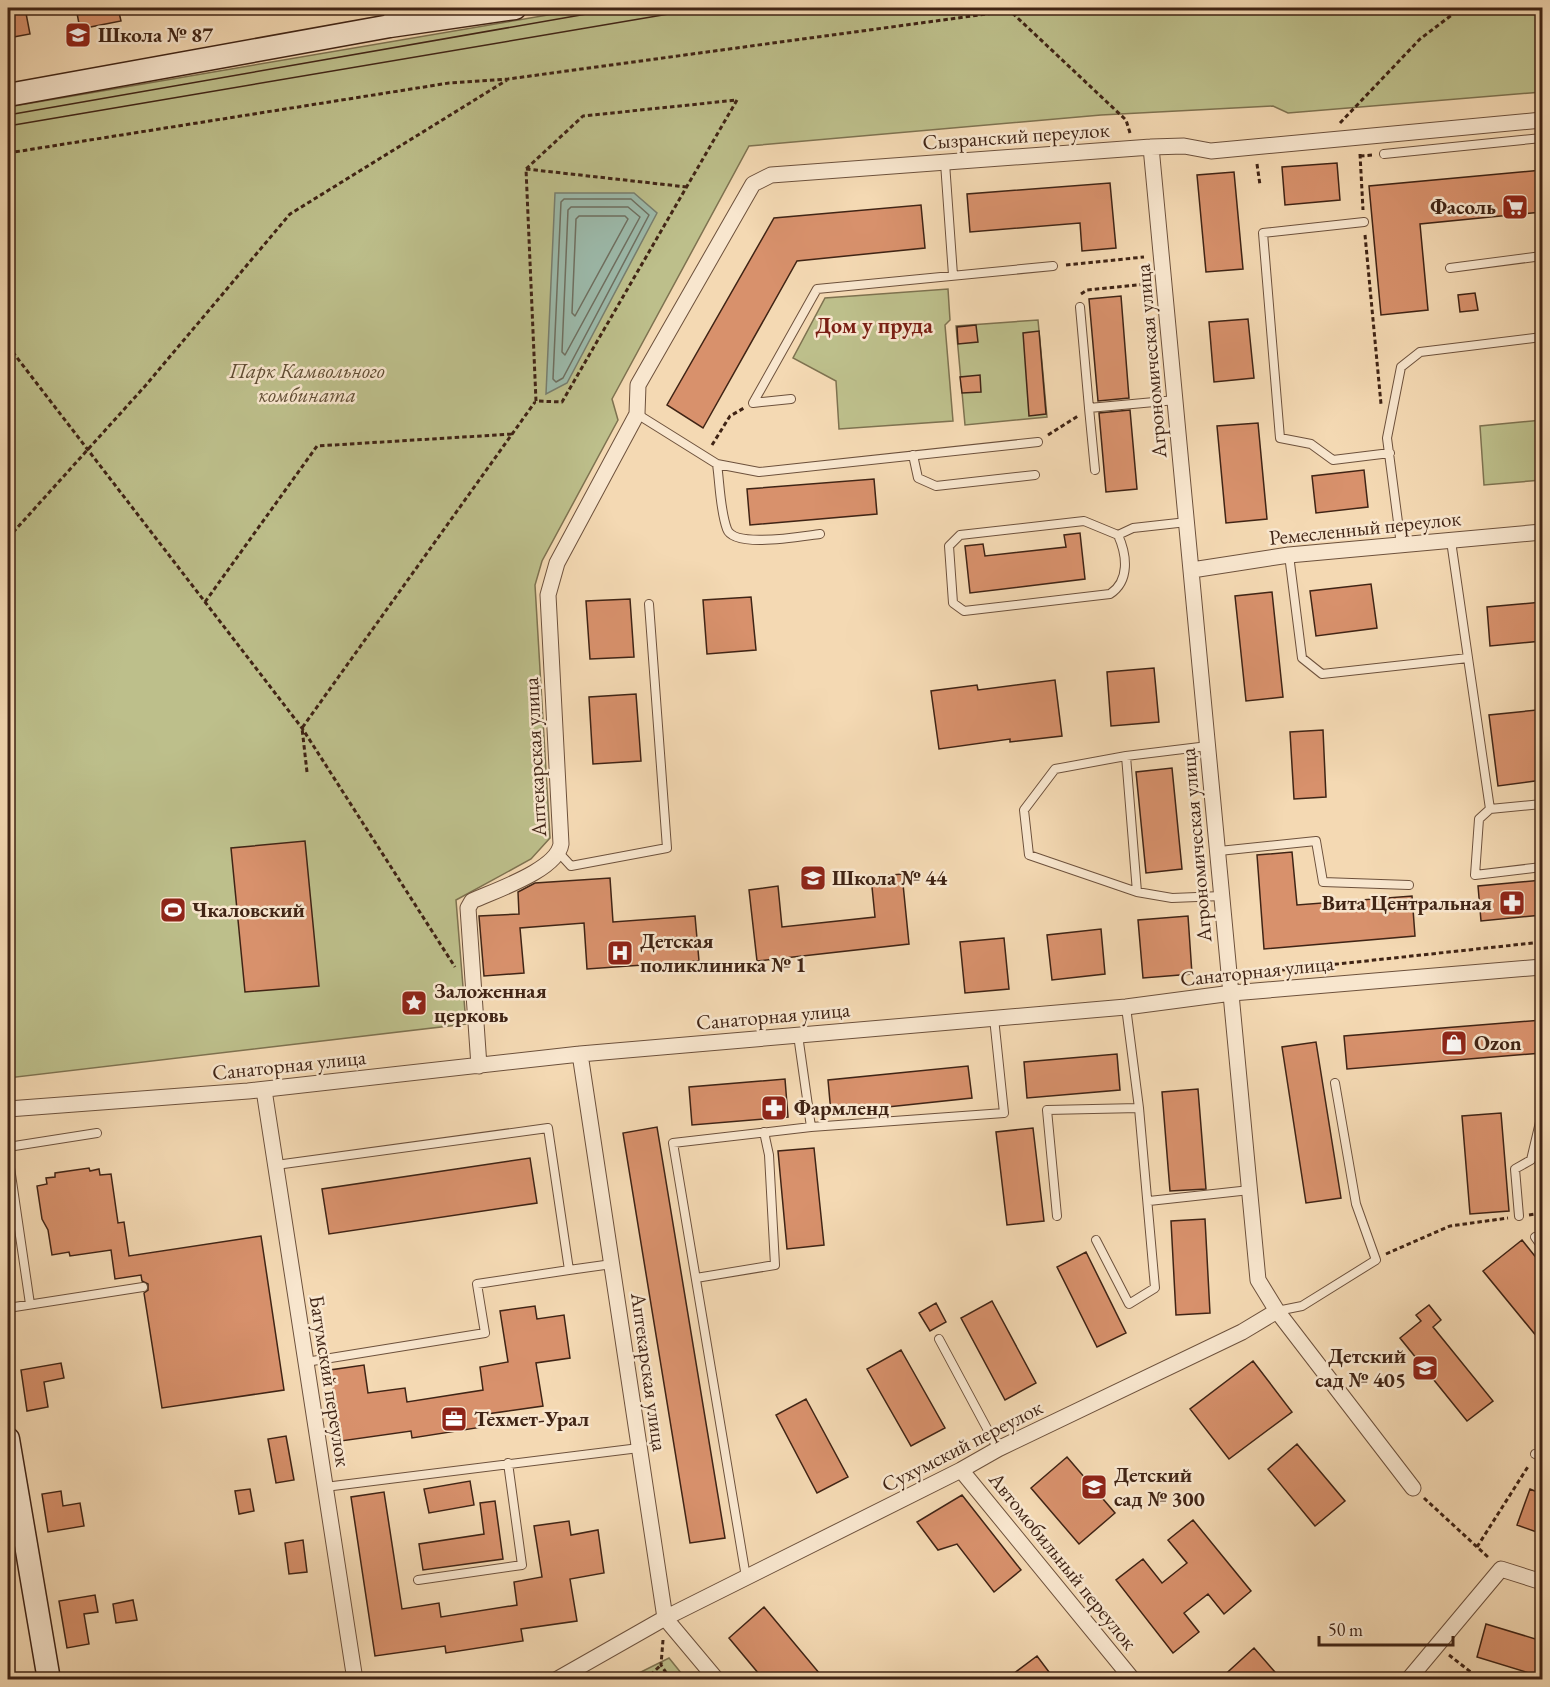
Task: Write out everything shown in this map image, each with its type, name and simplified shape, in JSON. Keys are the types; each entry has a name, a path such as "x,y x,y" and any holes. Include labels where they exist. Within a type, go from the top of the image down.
{"street":[{"path":"8,95 389,17 515,8"},
{"name":"Сызранский переулок","path":"637,414 638,385 753,184 771,174 1144,148 1184,146 1210,151 1542,120"},
{"name":"Агрономическая улица","path":"1144,148 1176,400 1258,1280 1277,1311 1413,1488"},
{"name":"Аптекарская улица","path":"479,1066 468,908 472,901 549,864 560,854 548,595 556,563 637,414"},
{"name":"Ремесленный переулок","path":"1192,570 1289,555 1542,532"},
{"name":"Санаторная улица","path":"8,1109 264,1090 580,1054 1126,1007 1232,993 1542,967"},
{"name":"Аптекарская улица","path":"580,1054 665,1618"},
{"name":"Батумский переулок","path":"264,1090 355,1680"},
{"name":"Сухумский переулок","path":"556,1680 665,1618 961,1470 998,1449 1242,1332 1277,1311"},
{"path":"8,1439 49,1680"},
{"name":"Автомобильный переулок","path":"961,1470 1133,1680"},
{"path":"1408,1680 1501,1569 1542,1582"},
{"path":"665,1618 717,1680"}],"lane":[{"path":"1384,154 1542,138"},
{"path":"945,163 953,275"},
{"path":"1364,222 1263,233 1280,438 1311,444 1333,460 1390,453"},
{"path":"1450,268 1542,256"},
{"path":"753,403 817,289 1053,266"},
{"path":"1080,307 1095,470"},
{"path":"1401,546 1387,438 1401,367 1407,359 1420,352 1542,338"},
{"path":"753,403 791,399"},
{"path":"1089,408 1176,400"},
{"path":"637,414 717,464 759,472 1038,442"},
{"path":"913,455 918,478 936,486 1035,475"},
{"path":"717,464 727,531 736,540 755,541 820,534"},
{"path":"1118,535 1123,546 1125,576 1120,588 1110,594 964,611 953,603 949,546 960,536 1084,521 1118,535 1134,528 1187,522"},
{"path":"1451,541 1490,809"},
{"path":"1289,555 1302,658 1322,674 1468,658"},
{"path":"560,854 571,866 667,848 649,604"},
{"path":"1209,746 1126,756 1055,769 1024,810 1029,855 1137,892 1172,898 1222,896"},
{"path":"1126,756 1137,892"},
{"path":"1542,804 1490,809 1479,819 1475,875 1542,867"},
{"path":"1219,851 1316,841 1323,882 1409,885"},
{"path":"1096,1240 1129,1304 1155,1288 1149,1201 1126,1007"},
{"path":"746,1577 673,1143 811,1127 1004,1113 994,1018"},
{"path":"798,1035 811,1127"},
{"path":"1277,1311 1302,1306 1376,1260 1356,1204 1335,1083"},
{"path":"1057,1216 1047,1110 1139,1108"},
{"path":"1519,1216 1515,1169 1531,1160 1542,1114"},
{"path":"276,1165 548,1128 569,1270"},
{"path":"696,1278 776,1265 769,1155 764,1132"},
{"path":"8,1147 97,1133"},
{"path":"8,1154 30,1304"},
{"path":"1149,1201 1250,1190"},
{"path":"1535,1237 1542,1247"},
{"path":"306,1362 485,1334 477,1284 612,1264"},
{"path":"8,1308 143,1287"},
{"path":"939,1339 998,1449"},
{"path":"326,1487 639,1448"},
{"path":"418,1580 522,1565 508,1463"}],"path":[{"path":"8,153 449,83 508,79 1008,9 1082,8"},
{"path":"1324,140 1419,39 1461,8"},
{"path":"1008,9 1126,120 1144,148"},
{"path":"8,538 87,450 290,214 508,79"},
{"path":"307,772 302,728 536,401 526,169 583,116 737,100 562,402 536,401"},
{"path":"1359,137 1378,390 1387,438"},
{"path":"1254,147 1260,184"},
{"path":"526,169 687,187"},
{"path":"1053,266 1144,257"},
{"path":"1080,307 1080,294 1086,290 1147,284"},
{"path":"8,346 302,728 458,972"},
{"path":"705,457 730,416 753,403"},
{"path":"1038,442 1089,408"},
{"path":"205,602 317,446 513,434"},
{"path":"1228,975 1542,942"},
{"path":"1376,1260 1406,1244 1450,1226 1542,1213"},
{"path":"1477,1547 1539,1455"},
{"path":"1413,1488 1501,1569"},
{"path":"665,1618 661,1665 671,1680"},
{"path":"1437,1645 1481,1680"},
{"path":"645,1680 661,1665"}],"green space":[{"name":"Парк Камвольного комбината","path":"589,8 1542,8 1542,92 1288,113 1273,106 1101,115 749,146 612,399 618,420 542,561 535,585 550,838 531,859 456,900 466,1024 8,1078 8,107"},
{"path":"948,289 950,320 945,325 953,421 839,429 836,381 793,358 825,298"},
{"path":"1038,320 1047,417 965,425 956,326"},
{"path":"1542,420 1542,480 1484,485 1480,426"},
{"path":"669,1658 686,1679 627,1679"}],"water":[{"path":"555,193 634,193 657,213 567,383 546,394"}],"building":[{"path":"8,8 25,8 30,34 8,38"},
{"path":"76,8 118,8 121,21 80,29"},
{"path":"1337,163 1340,200 1285,205 1282,167"},
{"path":"1542,170 1542,212 1420,224 1428,310 1381,315 1369,186"},
{"path":"1234,172 1243,269 1206,272 1197,175"},
{"path":"1110,183 1116,248 1082,251 1080,223 970,232 967,194"},
{"path":"921,205 925,248 797,261 703,428 667,405 774,218"},
{"path":"1475,293 1478,310 1460,312 1458,295"},
{"path":"1121,296 1129,398 1098,401 1089,299"},
{"path":"1248,319 1254,378 1214,382 1209,322"},
{"path":"976,325 978,342 958,344 957,327"},
{"path":"1039,331 1046,414 1029,416 1023,333"},
{"path":"980,375 981,392 962,393 960,377"},
{"path":"1130,410 1137,489 1106,492 1099,413"},
{"path":"1258,423 1267,519 1226,523 1217,426"},
{"path":"1364,470 1368,507 1316,513 1312,476"},
{"path":"874,479 877,514 750,525 747,489"},
{"path":"1080,533 1085,579 970,593 965,546 983,544 985,556 1066,547 1064,535"},
{"path":"1371,584 1377,628 1316,636 1310,591"},
{"path":"1272,592 1283,697 1246,701 1235,596"},
{"path":"751,597 756,650 707,654 703,600"},
{"path":"630,599 634,657 590,659 586,601"},
{"path":"1542,602 1542,641 1490,646 1487,607"},
{"path":"1154,668 1159,722 1111,726 1107,672"},
{"path":"1055,680 1062,736 1010,742 1010,739 939,749 931,691 977,685 978,690"},
{"path":"636,694 641,761 593,764 589,697"},
{"path":"1537,710 1542,780 1498,786 1489,715"},
{"path":"1323,730 1326,797 1294,799 1290,732"},
{"path":"1172,768 1182,869 1146,873 1136,772"},
{"path":"305,841 319,986 245,992 231,848"},
{"path":"1292,852 1297,905 1412,896 1415,936 1264,949 1257,855"},
{"path":"902,874 909,944 757,961 749,890 778,886 782,927 875,917 871,877"},
{"path":"610,878 613,922 695,916 699,961 587,969 584,923 520,928 524,973 484,976 479,916 519,914 518,892 535,883"},
{"path":"1542,880 1542,915 1481,921 1478,886"},
{"path":"1188,916 1192,974 1143,978 1138,920"},
{"path":"1101,929 1105,974 1052,980 1047,935"},
{"path":"1004,938 1009,989 965,993 960,942"},
{"path":"1542,1020 1542,1053 1347,1069 1344,1036"},
{"path":"1316,1042 1341,1198 1306,1203 1282,1047"},
{"path":"1117,1054 1120,1090 1027,1098 1024,1062"},
{"path":"968,1066 972,1098 831,1113 828,1080"},
{"path":"785,1079 788,1117 692,1125 689,1087"},
{"path":"1198,1089 1206,1189 1170,1191 1162,1092"},
{"path":"1501,1113 1509,1211 1470,1214 1462,1116"},
{"path":"657,1127 725,1538 690,1543 623,1133"},
{"path":"1033,1128 1044,1221 1007,1225 996,1132"},
{"path":"814,1148 824,1245 787,1249 778,1151"},
{"path":"530,1158 537,1203 329,1234 322,1189"},
{"path":"89,1168 90,1171 99,1169 100,1175 111,1174 118,1223 124,1222 129,1256 261,1236 284,1390 162,1408 144,1293 148,1290 148,1284 142,1281 141,1275 115,1279 111,1250 70,1256 69,1252 52,1255 48,1230 42,1219 37,1186 47,1184 46,1178 55,1177 55,1173"},
{"path":"1205,1219 1210,1313 1176,1315 1171,1221"},
{"path":"1522,1240 1542,1265 1542,1343 1483,1271"},
{"path":"1086,1252 1126,1333 1097,1347 1057,1267"},
{"path":"992,1301 1036,1383 1005,1400 961,1318"},
{"path":"936,1303 946,1322 930,1331 919,1313"},
{"path":"1429,1305 1441,1320 1433,1327 1493,1401 1467,1421 1400,1338 1421,1321 1416,1315"},
{"path":"535,1306 537,1319 564,1315 570,1358 536,1363 543,1406 487,1414 489,1426 412,1438 411,1431 341,1441 330,1370 364,1365 368,1393 405,1388 407,1402 483,1390 480,1367 508,1362 500,1311"},
{"path":"901,1350 945,1428 911,1446 867,1369"},
{"path":"1253,1361 1292,1412 1229,1459 1190,1409"},
{"path":"61,1363 64,1378 44,1382 48,1407 27,1411 21,1370"},
{"path":"806,1399 848,1477 817,1493 776,1415"},
{"path":"286,1436 294,1480 276,1483 268,1439"},
{"path":"1297,1444 1345,1501 1315,1526 1268,1469"},
{"path":"1067,1457 1115,1513 1079,1544 1031,1488"},
{"path":"470,1481 474,1505 429,1513 424,1489"},
{"path":"250,1489 254,1511 239,1514 235,1491"},
{"path":"1530,1489 1542,1494 1542,1534 1517,1525"},
{"path":"61,1491 63,1506 80,1503 84,1526 48,1532 42,1494"},
{"path":"384,1492 402,1609 439,1603 441,1617 517,1605 514,1582 542,1577 534,1526 569,1521 571,1535 598,1530 604,1573 570,1579 577,1621 521,1629 523,1641 446,1653 445,1646 375,1656 351,1497"},
{"path":"962,1495 1021,1570 994,1592 957,1544 938,1550 917,1522"},
{"path":"495,1501 503,1559 423,1570 419,1544 484,1534 480,1503"},
{"path":"1193,1520 1251,1591 1224,1614 1208,1594 1184,1613 1199,1632 1173,1653 1116,1580 1143,1559 1162,1583 1187,1563 1168,1540"},
{"path":"303,1540 307,1572 289,1574 285,1543"},
{"path":"95,1595 98,1612 84,1614 89,1644 67,1648 59,1601"},
{"path":"133,1600 137,1620 116,1623 113,1604"},
{"path":"764,1607 825,1680 764,1680 729,1638"},
{"path":"1486,1624 1542,1641 1542,1677 1477,1657"},
{"path":"1254,1648 1282,1680 1219,1680"},
{"path":"1037,1656 1055,1680 1005,1680"}],"tram line":[{"path":"8,115 621,8"},
{"path":"8,126 704,8"}],"place":[{"name":"Школа № 87","path":"78,35"},
{"name":"Фасоль","path":"1515,207"},
{"name":"Школа № 44","path":"813,878"},
{"name":"Вита Центральная","path":"1512,903"},
{"name":"Чкаловский","path":"173,910"},
{"name":"Детская поликлиника № 1","path":"620,953"},
{"name":"Заложенная церковь","path":"414,1003"},
{"name":"Ozon","path":"1454,1043"},
{"name":"Фармленд","path":"774,1108"},
{"name":"Детский сад № 405","path":"1425,1368"},
{"name":"Техмет-Урал","path":"454,1419"},
{"name":"Детский сад № 300","path":"1094,1487"}],"district":[{"name":"Дом у пруда","path":"874,325"}]}
